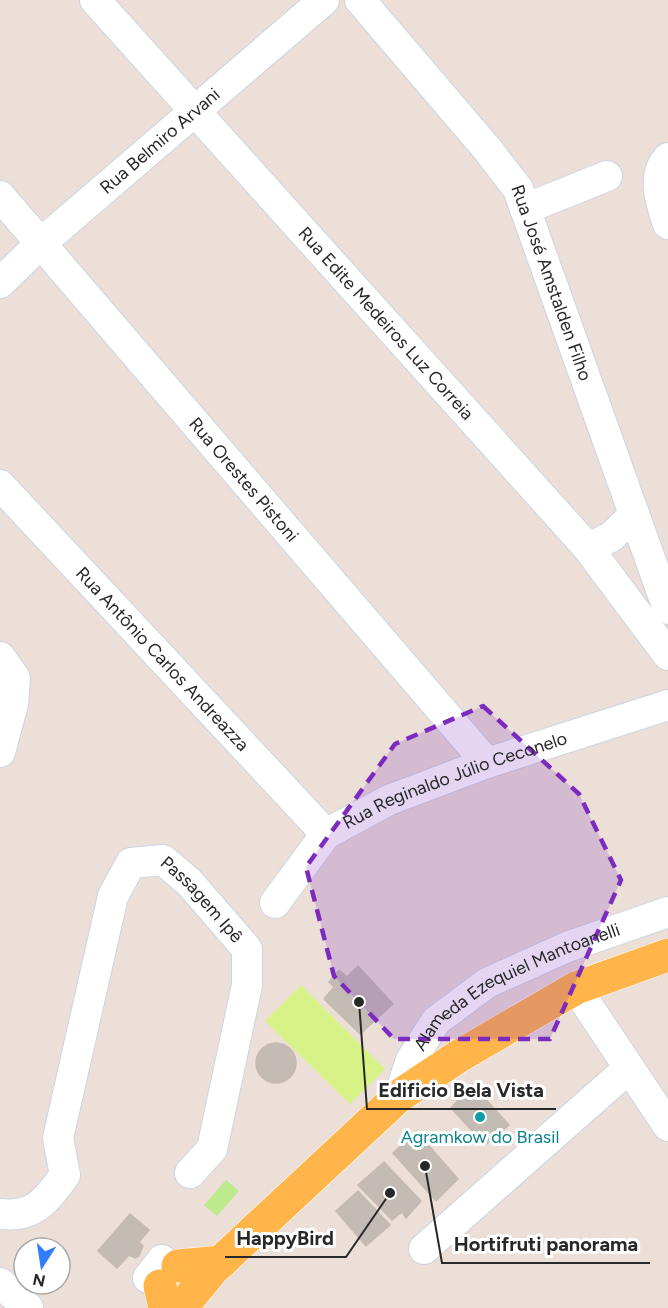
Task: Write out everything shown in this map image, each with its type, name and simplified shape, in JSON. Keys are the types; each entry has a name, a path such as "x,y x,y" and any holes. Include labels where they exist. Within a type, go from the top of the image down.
{"main road":[{"name":"Alameda Ezequiel Mantoanelli","path":"166,1284 221,1262 399,1096 459,1056 576,988 668,955"}],"street":[{"name":"Rua Edite Medeiros Luz Correia","path":"95,0 588,548 668,655"},
{"name":"Rua Belmiro Arvani","path":"0,283 40,244 324,0"},
{"name":"Rua José Amstalden Filho","path":"360,0 488,150 518,189 668,609"},
{"path":"668,158 663,164 658,194 668,224"},
{"path":"525,209 607,176"},
{"name":"Rua Orestes Pistoni","path":"0,196 487,763"},
{"name":"Rua Antônio Carlos Andreazza","path":"0,485 326,834"},
{"path":"588,548 611,537 634,515"},
{"path":"0,657 15,678 13,704 0,752"},
{"name":"Rua Reginaldo Júlio Ceconelo","path":"275,903 326,834 389,800 424,789 487,763 668,705"},
{"name":"Passagem Ipê","path":"0,1214 19,1216 31,1211 50,1195 65,1175 58,1138 113,896 131,863 163,860 189,882 247,949 247,985 212,1149 190,1173"},
{"name":"Alameda Ezequiel Mantoanelli","path":"399,1096 411,1060 436,1021 487,983 567,947 668,912"},
{"path":"576,988 628,1068 665,1116"},
{"path":"436,1021 459,1056"},
{"path":"424,1249 628,1068"},
{"path":"0,1283 27,1308"}],"highlighted area":[{"path":"483,706 579,794 621,880 550,1039 394,1039 334,976 306,867 395,744"}],"green space":[{"path":"301,985 385,1069 350,1104 265,1021"},
{"path":"226,1180 239,1191 217,1216 204,1205"}],"building":[{"path":"358,966 393,1004 360,1034 324,999 334,987 329,982 339,970 347,977"},
{"path":"276,1043 284,1044 290,1049 295,1055 295,1071 290,1077 284,1082 276,1083 268,1082 262,1077 257,1071 256,1063 257,1055 262,1049 268,1044"},
{"name":"Agramkow do Brasil","path":"472,1084 509,1125 485,1145 451,1108"},
{"path":"416,1131 458,1179 436,1201 393,1153"},
{"path":"384,1162 421,1201 406,1218 402,1212 392,1220 358,1185"},
{"path":"358,1191 390,1225 366,1246 336,1211"},
{"path":"130,1214 149,1230 139,1242 143,1246 139,1256 135,1258 129,1255 117,1268 98,1251"}],"place":[{"name":"Edificio Bela Vista","path":"359,1002"},
{"name":"Agramkow do Brasil","path":"480,1117"},
{"name":"Hortifruti panorama","path":"425,1166"},
{"name":"HappyBird","path":"390,1193"}]}
